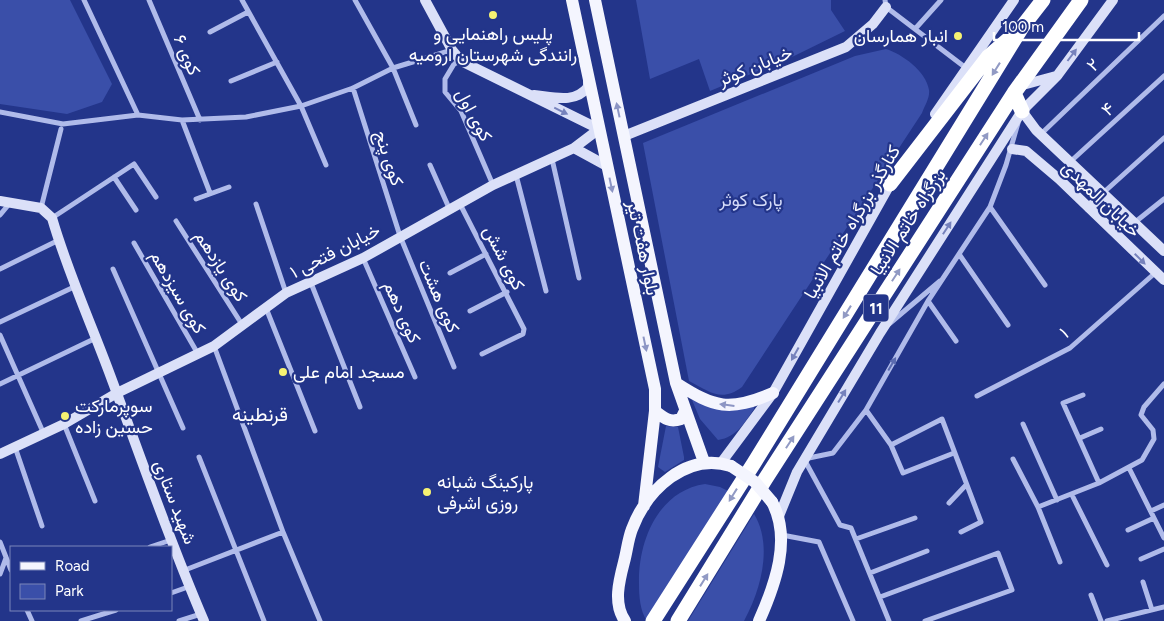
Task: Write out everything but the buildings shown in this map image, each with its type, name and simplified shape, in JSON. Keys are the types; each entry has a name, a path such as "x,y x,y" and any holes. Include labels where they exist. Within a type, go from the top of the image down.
{"highway":[{"name":"بزرگراه خاتم الانبیا","path":"653,621 754,463 1022,28 1043,0"},
{"name":"بزرگراه خاتم الانبیا","path":"678,621 766,478 1016,90 1081,0"},
{"path":"890,184 988,57 1022,28"},
{"path":"1016,90 1022,111"}],"main road":[{"path":"573,4 596,2"},
{"name":"بلوار هفت تیر","path":"596,2 676,383 704,462"},
{"name":"بلوار هفت تیر","path":"573,4 655,389 655,411 644,506"},
{"path":"676,383 693,395 723,406 743,405 773,394"},
{"path":"655,411 665,420 673,422 681,419 685,410"},
{"path":"621,619 619,581 632,529 644,506 674,474 692,465 704,462 726,465 755,482 772,502 780,516 782,535 778,566 759,621"}],"street":[{"path":"84,0 138,115"},
{"name":"کوی ۶","path":"149,0 200,120"},
{"path":"242,0 301,106 326,164"},
{"path":"355,0 393,68 416,125"},
{"path":"425,0 452,50 461,62 599,129"},
{"path":"915,29 941,0"},
{"name":"کنارگذر بزرگراه خاتم الانبیا","path":"726,465 773,394 890,184 966,68 1014,0"},
{"path":"780,516 804,459 880,333 1022,111 1057,76 1113,0"},
{"path":"887,2 915,29 966,68"},
{"name":"خیابان کوثر","path":"624,136 846,47 873,24 887,2"},
{"path":"210,32 248,12"},
{"name":"۲","path":"1040,134 1164,16"},
{"path":"0,112 63,124 138,115 182,120 246,117 301,106 352,88 393,68 452,50"},
{"path":"231,81 276,62"},
{"name":"کوی اول","path":"461,62 454,64 445,80 445,92 461,112 493,185"},
{"path":"523,93 568,99 583,94 588,87 587,71"},
{"path":"1016,90 1057,76"},
{"name":"۴","path":"1070,162 1164,76"},
{"name":"کوی پنج","path":"352,88 400,236"},
{"path":"804,459 833,453 866,410 928,301 990,206 1012,149 1022,111"},
{"name":"خیابان المهدی","path":"1022,111 1040,134 1164,252"},
{"path":"182,120 210,194"},
{"path":"41,208 61,129"},
{"name":"خیابان فتحی ۱","path":"0,454 43,432 64,424 117,393 214,346 286,293 363,258 493,185 574,148 599,129"},
{"path":"1089,208 1164,138"},
{"path":"574,148 607,166"},
{"name":"خیابان المهدی","path":"1012,149 1026,151 1089,208 1154,273 1164,280"},
{"path":"552,159 579,278"},
{"path":"0,201 41,208 52,218 134,164 156,197"},
{"path":"430,165 449,208"},
{"path":"516,175 546,291"},
{"path":"114,177 136,210"},
{"path":"196,199 229,187"},
{"path":"1134,223 1164,199"},
{"path":"0,215 11,203"},
{"name":"کوی شش","path":"460,203 523,327 523,334 482,354"},
{"path":"256,204 286,293"},
{"path":"990,206 1045,285"},
{"name":"شهید ستاری","path":"52,218 184,570 188,587 202,618"},
{"name":"کوی یازدهم","path":"176,221 243,326"},
{"name":"کوی هشت","path":"400,236 454,367"},
{"path":"0,269 59,240"},
{"name":"کوی سیزدهم","path":"134,243 198,354"},
{"path":"450,273 486,254"},
{"path":"959,254 1008,325"},
{"name":"کوی دهم","path":"363,258 415,378"},
{"path":"113,269 157,373 183,428"},
{"name":"۱","path":"977,396 1070,348 1154,273"},
{"path":"880,333 944,277"},
{"path":"311,283 360,406"},
{"path":"0,322 76,286"},
{"path":"470,311 506,292"},
{"path":"928,301 956,341"},
{"path":"266,308 315,431"},
{"path":"0,335 43,432"},
{"path":"0,384 96,338"},
{"path":"214,346 283,532 320,621"},
{"path":"1038,507 1099,483 1142,460 1154,439 1153,430 1141,414 1144,407 1164,384"},
{"path":"1083,395 1063,403 1099,483"},
{"path":"866,410 891,445 902,473 954,453"},
{"path":"891,445 942,419 980,522 961,532"},
{"path":"64,424 95,501"},
{"path":"1023,424 1057,500"},
{"path":"1080,438 1102,429"},
{"path":"15,446 42,526"},
{"path":"200,457 264,621"},
{"path":"1013,458 1038,507 1060,562"},
{"path":"804,459 840,525 851,528 889,621"},
{"path":"1129,468 1164,538"},
{"path":"950,503 966,485"},
{"path":"1072,494 1107,565"},
{"path":"1151,511 1164,506"},
{"path":"856,539 914,518"},
{"path":"1128,530 1154,518"},
{"path":"184,570 283,532"},
{"path":"782,535 819,542 853,621"},
{"path":"153,546 172,539"},
{"path":"0,542 10,568"},
{"path":"1141,560 1164,549"},
{"path":"870,573 927,551"},
{"path":"880,597 998,553 1012,590 925,621"},
{"path":"0,574 6,558"},
{"path":"1143,582 1152,610"},
{"path":"172,593 188,587"},
{"path":"1091,595 1101,621"},
{"path":"1107,621 1164,607"},
{"path":"80,621 113,611"},
{"path":"179,621 202,618"}],"green space":[{"path":"0,0 70,0 112,84 102,102 67,114 0,104"},
{"path":"636,0 831,0 831,10 845,31 792,57 710,91 699,59 650,79"},
{"name":"پارک کوثر","path":"886,49 906,59 918,70 927,83 929,90 928,99 922,113 742,387 735,392 721,395 709,392 689,381 643,143 855,56"},
{"path":"692,400 754,407 754,409 735,433 718,440 700,419"},
{"path":"666,426 678,427 684,460 665,472 658,467"},
{"path":"705,484 728,491 647,621 641,608 639,584 642,551 647,535 663,507 689,489"},
{"path":"754,514 760,526 763,539 763,567 756,594 744,621 688,621"}],"place":[{"name":"پلیس راهنمایی و رانندگی شهرستان ارومیه","path":"493,15"},
{"name":"انبار همارسان","path":"958,36"},
{"name":"مسجد امام علی","path":"283,372"},
{"name":"سوپرمارکت حسین زاده","path":"65,416"},
{"name":"پارکینگ شبانه روزی اشرفی","path":"427,492"}],"district":[{"name":"قرنطینه","path":"260,414"}]}
